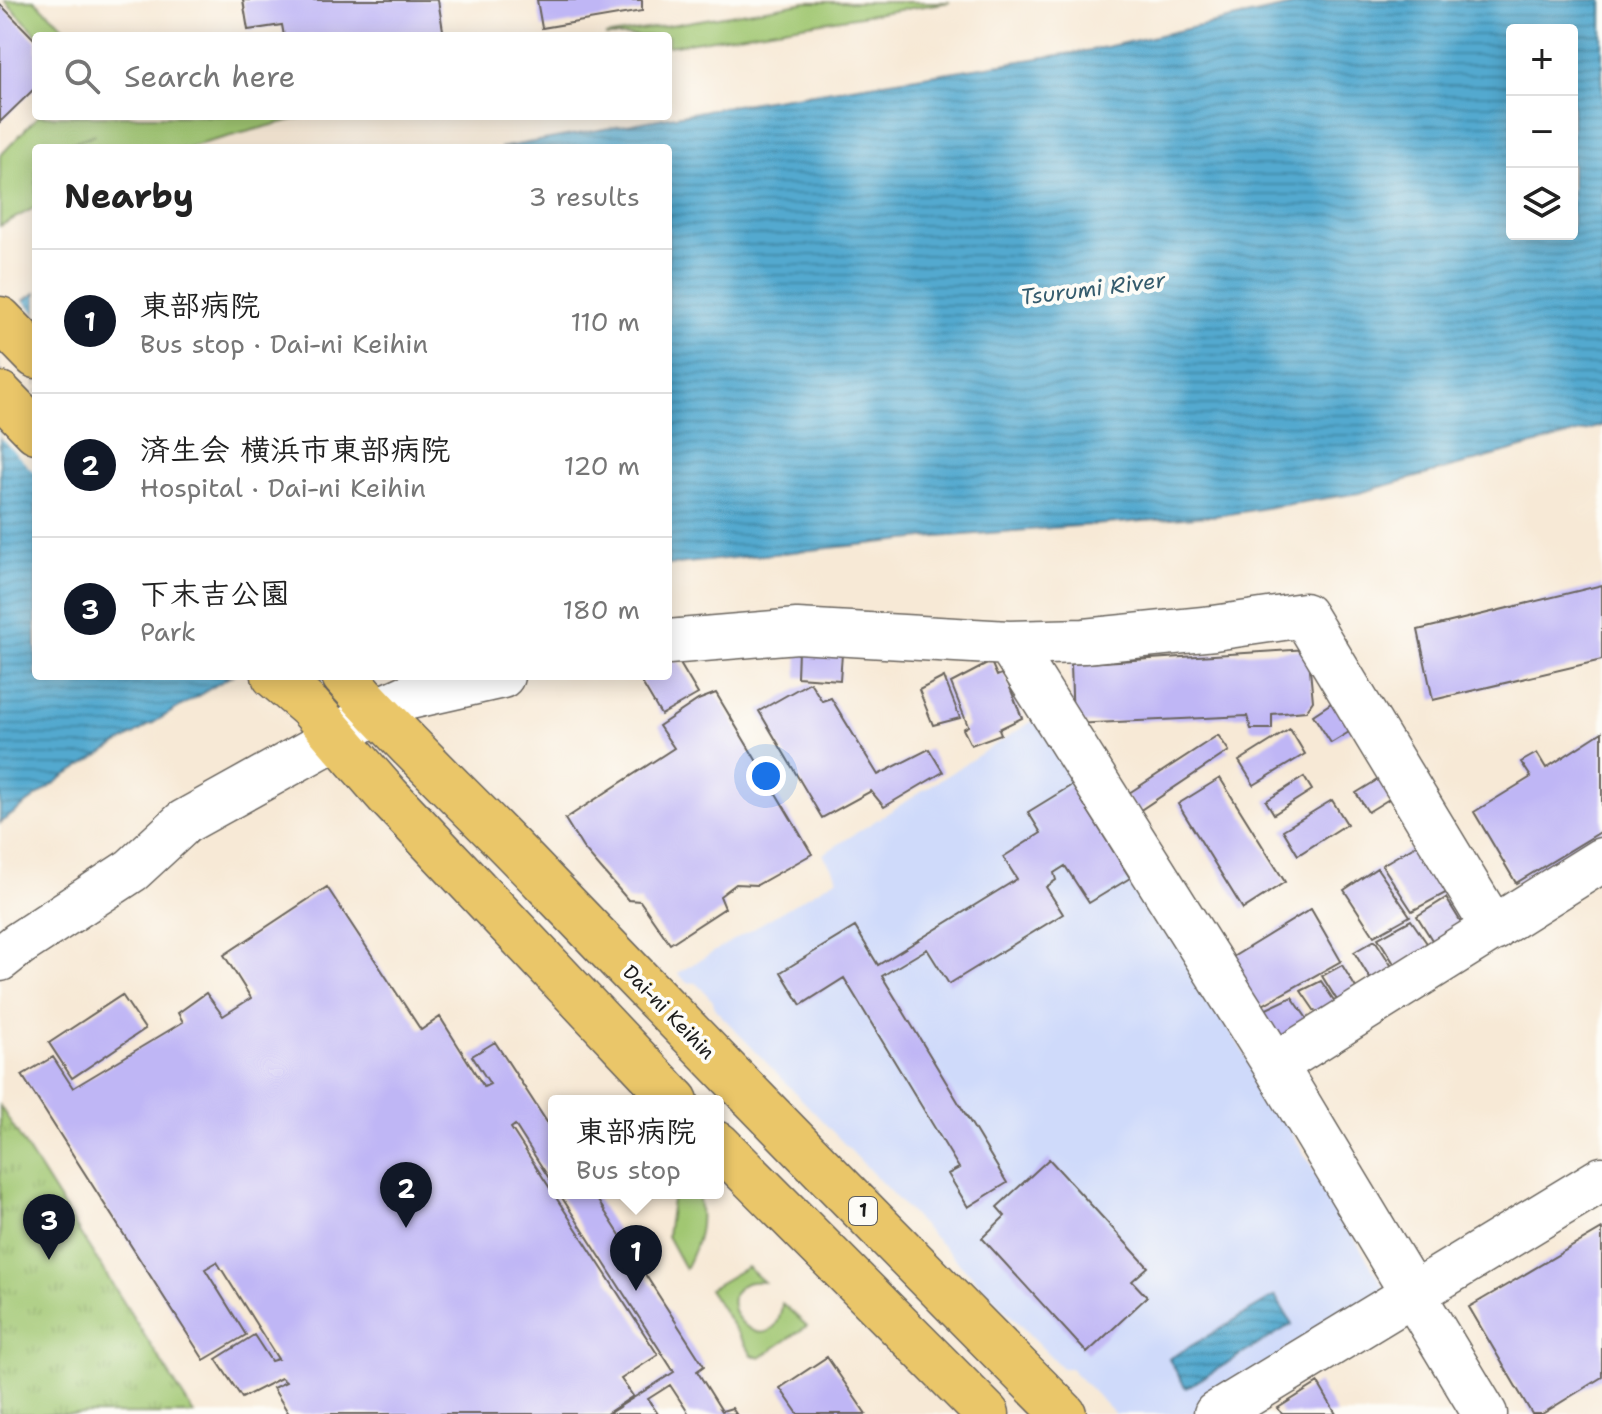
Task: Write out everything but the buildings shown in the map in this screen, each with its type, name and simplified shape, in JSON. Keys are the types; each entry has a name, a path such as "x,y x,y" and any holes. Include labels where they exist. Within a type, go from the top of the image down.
{"highway":[{"path":"0,319 32,352"},
{"path":"0,394 32,427"},
{"path":"278,680 310,707 388,796 670,1095"},
{"name":"Dai-ni Keihin","path":"347,680 374,712 506,842 878,1227 1064,1414"},
{"path":"724,1150 987,1414"}],"street":[{"path":"672,642 797,631 1009,643 1084,641 1304,615 1494,929"},
{"path":"1009,643 1275,1065 1485,1414"},
{"path":"0,959 132,870 184,822 337,737 374,712 405,698 484,680"},
{"path":"1275,1065 1602,860"},
{"path":"1216,1414 1602,1179"}],"shaded area":[{"path":"1042,715 1389,1296 1192,1414 1115,1414 1070,1368 1062,1368 923,1226 715,1009 713,1001 696,983 686,982 678,973 838,878 823,854"}],"green space":[{"path":"4,0 34,0 70,32 35,32"},
{"path":"807,2 950,2 672,45 672,32 629,32"},
{"path":"34,120 292,120 200,144 71,144 95,134 69,144 32,144 32,209 0,226 0,156"},
{"path":"0,1106 194,1414 0,1414"},
{"path":"672,1199 699,1199 699,1232 685,1269 667,1236"},
{"path":"747,1267 764,1282 746,1283 735,1292 733,1304 737,1316 746,1326 757,1332 768,1331 777,1322 782,1303 807,1326 760,1358 752,1355 709,1289"}],"water":[{"name":"Tsurumi River","path":"1318,0 1602,0 1602,426 1359,493 1222,515 924,538 672,565 672,144 522,144 653,120 672,120 672,117 1092,50"},
{"path":"32,295 32,680 224,680 65,776 0,823 0,315"},
{"path":"1275,1296 1292,1324 1186,1388 1169,1359"}],"pier":[{"path":"21,298 32,310 32,470 0,437 0,310"}],"place":[{"name":"済生会 横浜市東部病院","path":"406,1228"},
{"name":"下末吉公園","path":"49,1260"},
{"name":"東部病院","path":"636,1291"}]}
